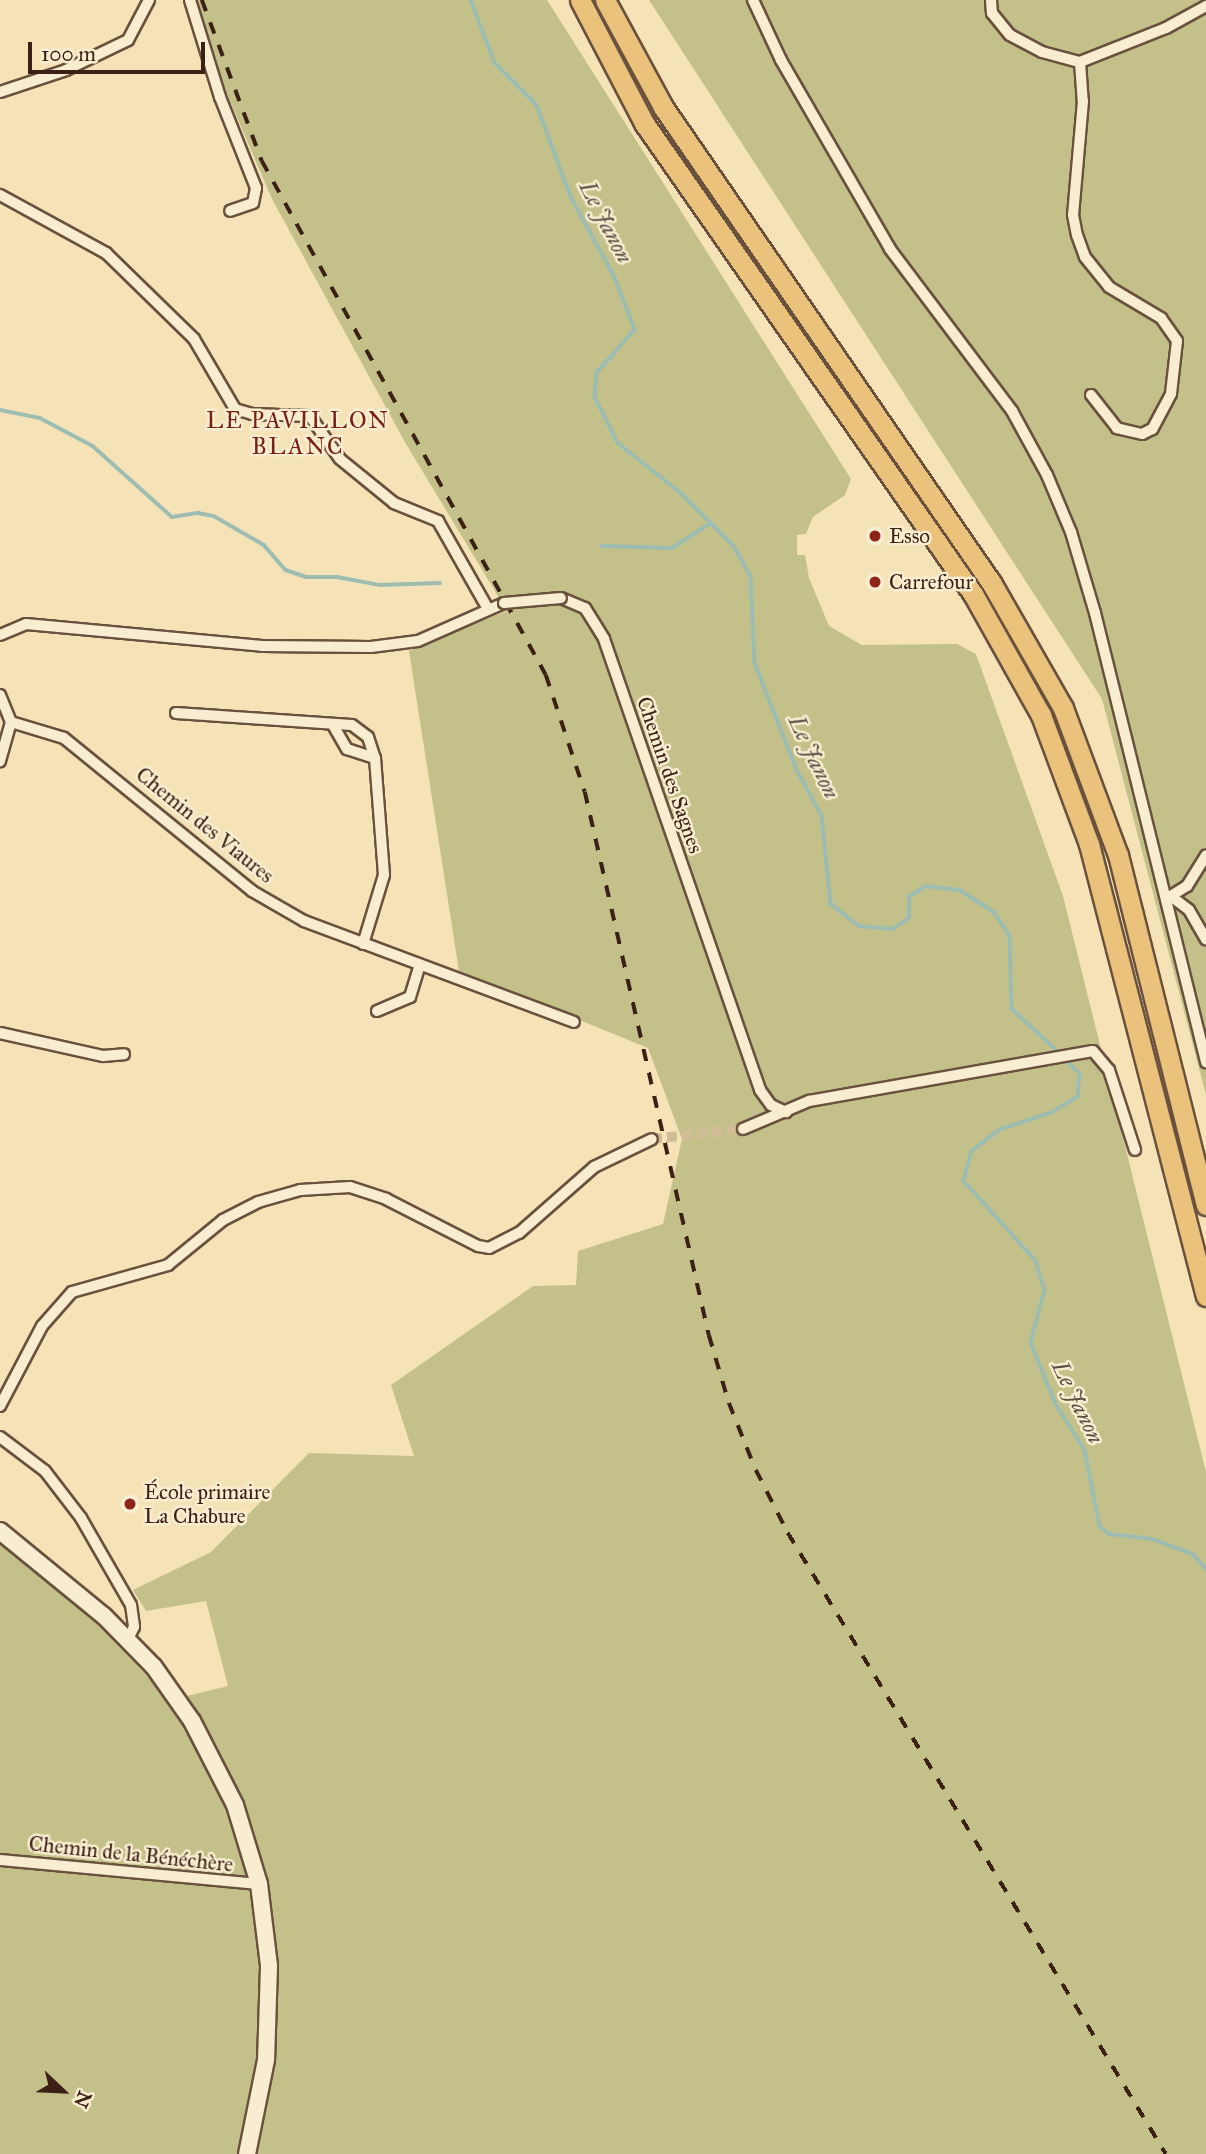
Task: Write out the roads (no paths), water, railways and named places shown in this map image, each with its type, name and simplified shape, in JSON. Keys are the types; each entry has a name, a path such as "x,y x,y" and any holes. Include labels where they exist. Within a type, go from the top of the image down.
{"highway":[{"path":"580,0 650,133 973,594 1041,715 1085,833 1206,1296"},
{"path":"605,0 663,107 1005,604 1063,708 1118,855 1206,1205"}],"main road":[{"path":"0,1531 128,1639 174,1693 198,1732 235,1805 259,1884 269,1966 266,2060 247,2154"}],"street":[{"path":"0,92 66,70 128,40 149,0"},
{"path":"190,0 220,97 256,188 253,203 230,211"},
{"path":"753,0 781,60 890,249 1012,411 1047,475 1071,532 1095,613 1169,898 1206,1063"},
{"path":"991,0 992,13 1010,35 1042,52 1080,62 1166,29 1206,6"},
{"path":"1080,62 1082,129 1073,215 1077,235 1085,257 1109,287 1161,318 1177,341 1171,394 1152,429 1142,434 1117,429 1091,395"},
{"path":"0,195 106,253 194,340 235,409 251,414 310,416 340,459 394,503 438,521 488,609"},
{"name":"Chemin des Sagnes","path":"0,635 26,624 262,646 371,647 418,641 504,603 561,597 585,608 604,639 760,1090 771,1105 786,1112"},
{"path":"0,695 11,722 0,761"},
{"path":"176,713 361,729 375,758 384,874 363,944"},
{"name":"Chemin des Viaures","path":"11,722 64,738 252,891 307,923 574,1022"},
{"path":"333,725 347,749 375,758"},
{"path":"1169,898 1187,886 1206,856"},
{"path":"1169,898 1189,910 1206,939"},
{"path":"377,1011 410,997 420,965"},
{"path":"0,1033 103,1056 124,1054"},
{"path":"743,1129 834,1096 1093,1051 1105,1061 1135,1150"},
{"path":"0,1406 42,1326 72,1292 168,1265 223,1220 258,1202 300,1190 350,1187 386,1199 478,1246 489,1248 519,1233 594,1167 652,1139"},
{"path":"0,1437 55,1481 127,1597 134,1627 128,1639"},
{"name":"Chemin de la Bénéchère","path":"0,1860 259,1884"}],"waterway":[{"name":"Le Janon","path":"471,0 495,63 537,105 571,197 615,277 635,330 597,373 595,397 618,443 681,493 733,545 751,576 755,663 797,770 822,816 831,904 859,926 893,929 909,918 909,897 926,886 960,890 995,913 1010,936 1012,1009 1061,1054"},
{"path":"0,410 40,418 93,446 172,517 198,513 214,516 264,545 286,570 306,577 337,577 380,585 440,583"},
{"path":"601,546 672,548 711,523"},
{"name":"Le Janon","path":"1066,1060 1080,1074 1078,1097 1051,1113 1000,1130 972,1151 964,1181 1036,1261 1045,1290 1031,1343 1056,1404 1085,1450 1100,1526 1109,1534 1152,1539 1193,1554 1206,1569"}],"tunnel":[{"path":"652,1139 743,1129"}],"railway":[{"path":"202,0 262,161 546,675 585,792 709,1335 729,1403 756,1470 788,1533 1166,2154"}],"place":[{"name":"Esso","path":"875,536"},
{"name":"Carrefour","path":"875,582"},
{"name":"École primaire La Chabure","path":"130,1504"}],"district":[{"name":"LE PAVILLON BLANC","path":"298,433"}]}
